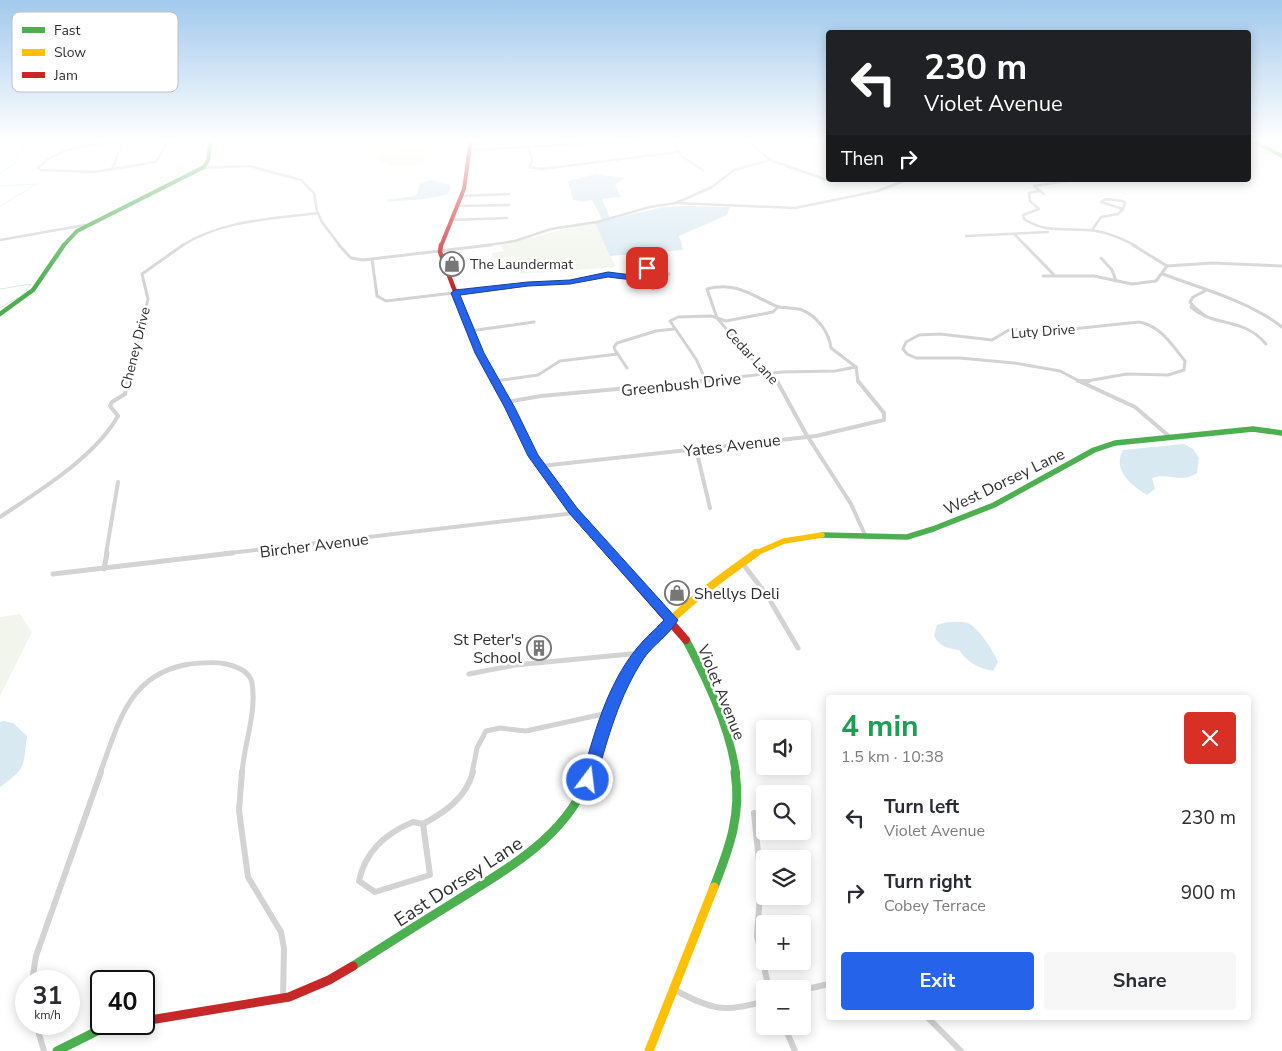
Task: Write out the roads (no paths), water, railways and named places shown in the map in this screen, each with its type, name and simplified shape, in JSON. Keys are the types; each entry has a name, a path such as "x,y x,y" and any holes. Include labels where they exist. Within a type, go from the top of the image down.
{"main road":[{"path":"0,314 33,290 58,252 72,235 85,225 161,188"},
{"path":"440,252 441,241 457,206 463,188"},
{"name":"Violet Avenue","path":"440,252 470,331 533,456 575,513 671,620 687,641 704,677 729,741 735,768 738,807 728,852 649,1051"},
{"name":"West Dorsey Lane","path":"671,620 716,583 763,549 782,540 813,535 907,537 933,530 994,505 1100,447 1114,443 1253,430 1282,433"},
{"name":"East Dorsey Lane","path":"155,1019 283,998 329,980 528,854 559,825 581,797 608,713 622,683 641,653 671,620"},
{"path":"57,1051 90,1034"}],"street":[{"path":"309,188 314,193 318,212 349,256 358,259 440,252 522,240 550,229 598,222 650,207 676,203 795,208 875,192 885,188"},
{"path":"676,203 710,188"},
{"path":"1036,188 1044,194"},
{"path":"1039,191 1029,193 1030,201 1039,209 1023,216 1029,224 1052,232"},
{"path":"461,196 509,194"},
{"path":"1092,230 1101,218 1118,214 1123,209 1125,203 1121,200 1110,199 1101,201 1123,209"},
{"path":"457,206 509,205"},
{"name":"Cheney Drive","path":"0,517 81,456 114,424 118,416 110,406 112,402 125,394 148,298 141,277 142,274 193,239 210,231 245,223 318,212"},
{"path":"450,220 507,218"},
{"path":"0,240 85,225"},
{"path":"966,236 1015,236 1092,230 1125,240 1167,266 1212,263 1266,267 1282,266"},
{"path":"1015,236 1055,276"},
{"path":"1101,258 1112,270 1116,281"},
{"path":"372,259 377,296 383,301 528,284 570,282 608,274 633,277 647,268 669,274 653,289"},
{"path":"1043,276 1094,276 1116,281 1146,283 1156,281 1163,274 1167,266"},
{"path":"1163,274 1205,292 1253,309 1268,316 1282,328"},
{"name":"Cedar Lane","path":"778,307 740,288 710,287 707,291 717,318 751,358 776,378 808,436"},
{"path":"1205,292 1193,297 1190,302 1193,306 1191,308 1198,316 1238,323 1256,332 1266,344"},
{"path":"706,382 696,359 670,321 678,316 711,316 726,321 774,312 778,307 801,310 815,318 830,338 831,348 856,367"},
{"path":"470,331 534,322"},
{"name":"Luty Drive","path":"1081,382 1128,374 1168,375 1184,370 1185,363 1157,327 1147,322 1072,329 1009,330 992,340 940,334 919,336 906,342 904,349 906,354 916,358 960,358 1060,372 1081,382 1135,407 1170,437"},
{"path":"627,368 623,359 614,349 617,343 656,331 674,329"},
{"path":"496,381 538,375 560,361 618,354"},
{"name":"Greenbush Drive","path":"507,402 541,396 856,367"},
{"name":"Yates Avenue","path":"541,466 808,436 884,420 884,413 858,383 856,367"},
{"path":"808,436 851,504 866,537"},
{"path":"696,449 710,508"},
{"path":"104,569 118,482"},
{"name":"Bircher Avenue","path":"53,574 575,513"},
{"path":"743,564 768,597 798,648"},
{"path":"470,674 515,665 641,653"},
{"path":"34,970 36,956 65,869 124,710 138,689 166,670 190,664 222,663 245,672 252,681 252,707 242,767 239,811 248,878 281,932 284,948 283,998"},
{"path":"423,824 430,874 376,892 359,881 360,871 377,844 388,834 399,826 413,822 423,824 451,808 470,782 477,744 486,731 498,727 516,732 526,731 608,713"},
{"path":"754,813 761,880 757,936 766,980"},
{"path":"811,988 826,985"},
{"path":"673,990 706,1006 720,1010 737,1010 756,1004"},
{"path":"930,1020 961,1051"},
{"path":"39,1035 44,1051"},
{"path":"788,1035 795,1051"}],"waterway":[{"path":"0,206 30,188"},
{"path":"0,289 31,284 22,295"},
{"path":"0,308 19,297"}],"place":[{"name":"The Laundermat","path":"452,264"},
{"name":"Shellys Deli","path":"677,593"},
{"name":"St Peter's School","path":"539,648"}]}
